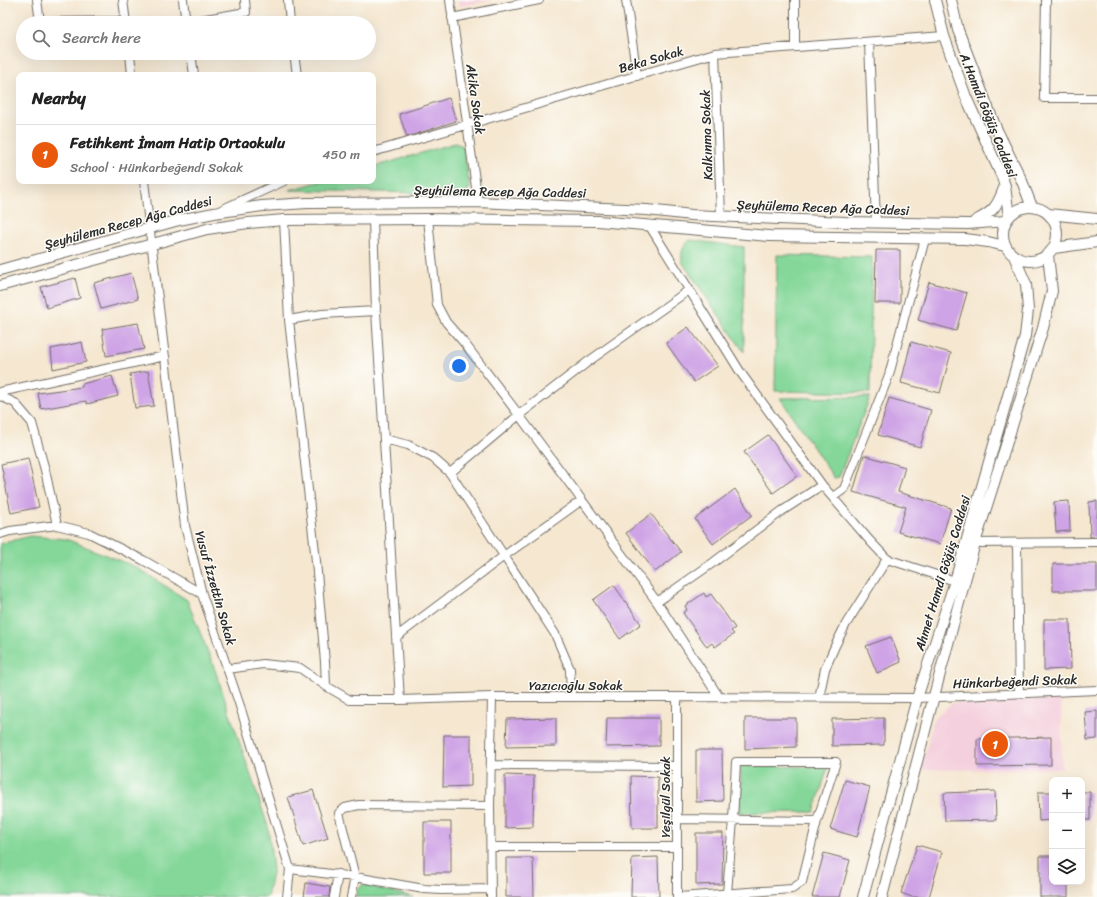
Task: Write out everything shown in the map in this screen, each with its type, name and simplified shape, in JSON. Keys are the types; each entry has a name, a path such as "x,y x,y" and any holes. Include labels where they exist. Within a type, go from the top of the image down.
{"street":[{"path":"37,0 39,16"},
{"path":"123,0 125,16"},
{"path":"183,0 184,16"},
{"path":"224,16 246,12 245,0"},
{"path":"288,0 289,16"},
{"name":"Akika Sokak","path":"450,0 478,202"},
{"path":"452,18 539,0"},
{"path":"626,0 637,76"},
{"path":"795,0 795,47"},
{"name":"A.Hamdi Göğüş Caddesi","path":"935,0 944,36 966,97 1005,186 1008,219 1003,233 1005,246"},
{"name":"A.Hamdi Göğüş Caddesi","path":"951,0 958,30 996,128 1022,181 1032,207"},
{"path":"1046,0 1044,98 1097,98"},
{"name":"Beka Sokak","path":"376,151 715,53 944,36"},
{"path":"868,42 876,222"},
{"name":"Kalkınma Sokak","path":"715,53 721,216"},
{"path":"131,60 132,72"},
{"path":"192,60 194,72"},
{"path":"295,60 297,72"},
{"name":"Yusuf İzzettin Sokak","path":"144,184 148,228 185,526 202,594 228,669 290,869 286,897"},
{"path":"214,213 277,184"},
{"path":"968,224 988,214 999,202 1005,186"},
{"name":"Şeyhülema Recep Ağa Caddesi","path":"0,270 179,220 262,206 307,203 478,202 647,210 692,215 876,222 968,224 1008,219"},
{"path":"1005,246 1014,256 1031,262 1040,260 1051,251 1056,243 1057,232 1054,222 1048,214 1041,210 1032,207 1019,209 1008,219"},
{"path":"1048,214 1097,219"},
{"path":"373,219 376,311 400,700"},
{"path":"428,219 437,305 446,322 465,344 519,415 657,602 719,697"},
{"name":"Şeyhülema Recep Ağa Caddesi","path":"0,286 207,229 284,220 428,219 598,221 720,233 769,236 964,239 1005,246"},
{"path":"284,220 289,320 316,561 326,662 326,686"},
{"path":"649,225 741,373 822,485 870,541 888,560 955,581"},
{"path":"833,497 844,489 889,375 925,239"},
{"path":"1051,251 1097,242"},
{"name":"Ahmet Hamdi Göğüş Caddesi","path":"882,897 934,696 976,543 1043,328 1052,290 1051,251"},
{"name":"Ahmet Hamdi Göğüş Caddesi","path":"863,897 917,698 955,581 1024,336 1028,310 1026,284 1014,256"},
{"path":"450,473 519,415 589,361 689,290"},
{"path":"289,320 322,314 376,311"},
{"path":"0,392 165,356"},
{"path":"0,396 15,403 32,423 45,470 57,525"},
{"path":"384,439 408,445 433,458 450,473 555,634 570,669 571,697"},
{"path":"657,602 714,562 782,511 822,485"},
{"path":"396,637 582,500"},
{"path":"0,534 10,531 57,525 89,533 143,560 202,594"},
{"path":"976,543 1097,542"},
{"path":"1017,543 1019,693"},
{"path":"819,698 825,669 846,624 888,560"},
{"name":"Yazıcıoğlu Sokak","path":"228,669 263,664 300,668 350,700 492,697 677,696 917,698 934,696"},
{"name":"Hünkarbeğendi Sokak","path":"934,696 1097,690"},
{"name":"Yeşilgül Sokak","path":"677,696 678,897"},
{"path":"290,869 338,874 424,890 433,894 491,893 490,765 492,697"},
{"path":"678,897 727,894 792,888 802,882 817,821 836,762 736,762 727,894"},
{"path":"490,765 677,766"},
{"path":"351,897 355,877 339,813 343,809 359,805 490,806"},
{"path":"677,819 817,821"},
{"path":"491,847 677,847"},
{"path":"334,897 338,874"}],"shaded area":[{"path":"458,0 494,0 459,6"},
{"path":"1061,699 1062,769 921,770 934,718 952,703"}],"green space":[{"path":"455,143 463,146 470,188 465,194 289,190 311,184 376,184 376,166"},
{"path":"690,240 744,247 744,352 682,262 683,250 685,245"},
{"path":"777,255 872,257 870,393 775,391"},
{"path":"870,397 839,477 834,478 780,398"},
{"path":"30,536 66,539 136,567 187,600 214,667 268,826 273,869 267,897 0,897 0,544"},
{"path":"741,766 828,767 814,812 740,813"},
{"path":"363,885 414,897 356,897 357,890"}],"building":[{"path":"449,98 456,121 407,137 399,114"},
{"path":"876,250 900,250 900,303 875,303"},
{"path":"131,273 138,299 101,309 94,283"},
{"path":"75,278 80,298 47,308 41,287"},
{"path":"929,282 967,293 956,331 918,320"},
{"path":"138,323 144,349 106,356 102,329"},
{"path":"688,327 718,366 694,382 666,343"},
{"path":"82,342 86,362 53,369 51,349"},
{"path":"911,342 951,353 940,393 901,383"},
{"path":"148,371 154,406 135,408 130,374"},
{"path":"112,376 118,396 87,404 86,401 41,409 38,393 82,387 82,384"},
{"path":"889,398 931,410 920,447 878,435"},
{"path":"768,435 797,476 773,493 744,452"},
{"path":"864,455 905,467 898,492 951,508 940,544 898,532 906,507 853,492"},
{"path":"28,458 39,507 11,513 1,464"},
{"path":"735,489 752,515 713,544 695,519"},
{"path":"1069,501 1070,531 1056,532 1054,502"},
{"path":"1097,501 1097,537 1090,537 1089,502"},
{"path":"651,514 681,552 655,572 626,533"},
{"path":"1053,564 1097,564 1097,591 1053,591"},
{"path":"614,585 641,624 620,639 593,600"},
{"path":"704,593 706,597 711,594 735,628 731,631 734,634 715,647 712,643 707,647 683,613 687,610 685,606"},
{"path":"1044,619 1070,619 1071,669 1044,670"},
{"path":"891,637 901,662 877,673 866,646"},
{"path":"1097,711 1097,739 1087,740 1085,712"},
{"path":"556,718 556,746 506,747 507,719"},
{"path":"607,718 659,718 659,746 606,747"},
{"path":"745,718 796,718 796,747 745,749"},
{"path":"884,718 884,745 832,746 832,719"},
{"path":"444,735 471,735 471,786 443,787"},
{"path":"1051,737 1051,765 977,766 977,739"},
{"path":"696,750 722,750 723,801 696,802"},
{"path":"505,775 534,776 533,827 505,828"},
{"path":"631,776 658,777 658,828 632,828"},
{"path":"845,780 870,787 857,837 830,829"},
{"path":"313,790 328,838 303,846 288,797"},
{"path":"995,791 996,820 945,821 944,793"},
{"path":"1038,792 1049,792 1049,820 1039,821"},
{"path":"1085,792 1090,792 1090,820 1085,820"},
{"path":"424,822 451,822 451,873 424,873"},
{"path":"696,833 723,833 722,884 696,885"},
{"path":"917,845 942,852 929,897 912,897 901,893"},
{"path":"824,853 850,860 840,897 812,897"},
{"path":"1040,856 1049,856 1049,885 1068,885 1068,897 1040,897"},
{"path":"658,857 659,897 631,897 632,858"},
{"path":"506,858 533,858 534,897 506,897"},
{"path":"306,883 330,887 329,897 304,897"}],"place":[{"name":"Fetihkent İmam Hatip Ortaokulu","path":"995,744"}]}
